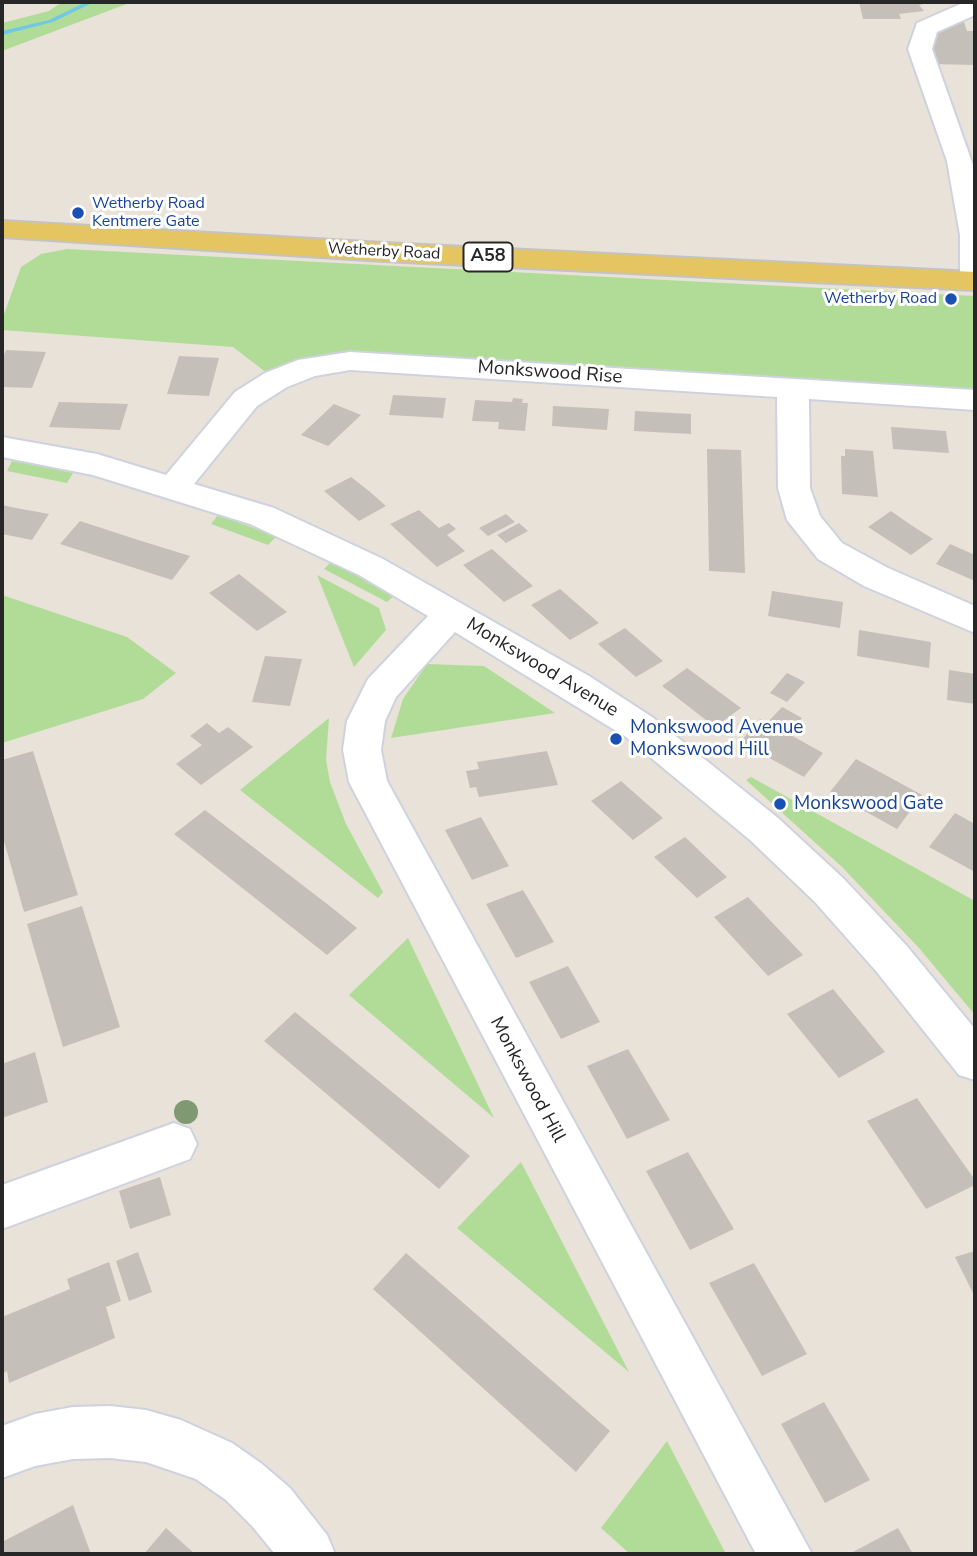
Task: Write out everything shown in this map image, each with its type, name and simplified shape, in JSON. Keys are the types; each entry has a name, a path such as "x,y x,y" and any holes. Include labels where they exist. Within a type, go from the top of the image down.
{"main road":[{"name":"Wetherby Road","path":"2,230 975,281"}],"street":[{"path":"975,6 926,28 920,49 960,161 974,235 975,281"},
{"name":"Monkswood Rise","path":"174,487 246,399 276,380 309,367 350,361 975,400"},
{"path":"793,388 794,488 804,520 830,551 876,577 975,620"},
{"name":"Monkswood Avenue","path":"2,447 97,465 262,516 319,541 516,649 639,727 727,797 829,890 891,958 975,1061"},
{"name":"Monkswood Hill","path":"452,613 381,689 366,721 362,750 368,782 785,1554"},
{"path":"2,1207 174,1144"},
{"path":"2,1452 35,1440 73,1433 110,1432 146,1436 181,1446 214,1461 244,1482 271,1507 308,1554"}],"green space":[{"path":"62,2 132,2 2,51 2,23 49,11"},
{"path":"67,249 975,296 975,400 390,363 276,380 233,347 2,330 2,320 21,267 41,254"},
{"path":"12,461 73,473 67,483 7,471"},
{"path":"218,515 276,537 268,545 211,524"},
{"path":"331,562 395,595 387,602 324,569"},
{"path":"317,575 379,608 386,630 354,667"},
{"path":"2,595 127,637 176,673 143,699 2,743"},
{"path":"427,664 484,666 555,713 391,738 403,699"},
{"path":"329,718 326,760 330,782 346,824 383,892 378,898 240,790"},
{"path":"751,777 975,901 975,1015 919,948 842,867 746,780"},
{"path":"408,938 494,1118 349,995"},
{"path":"521,1162 629,1372 457,1228"},
{"path":"667,1441 726,1554 630,1554 601,1528"}],"building":[{"path":"859,2 929,3 919,5 924,11 899,14 901,19 863,19"},
{"path":"942,22 964,22 967,31 975,31 975,65 933,64 925,39 944,31"},
{"path":"6,350 46,352 32,388 2,387 2,360"},
{"path":"179,356 219,358 209,396 167,394"},
{"path":"393,395 446,398 443,418 389,415"},
{"path":"513,398 523,399 522,403 528,403 525,431 498,429 499,422 472,421 475,400 512,402"},
{"path":"59,402 128,404 120,430 49,427"},
{"path":"334,404 361,415 328,446 301,435"},
{"path":"553,406 609,409 607,430 552,426"},
{"path":"635,411 691,414 691,434 634,431"},
{"path":"891,427 946,431 949,453 893,449"},
{"path":"707,449 741,450 745,573 709,571"},
{"path":"845,449 873,451 878,497 842,494 841,456 845,456"},
{"path":"351,477 386,506 359,521 324,491"},
{"path":"2,505 49,514 32,540 2,534"},
{"path":"419,510 439,528 449,523 456,529 447,535 465,551 437,567 390,524"},
{"path":"891,511 933,539 911,555 868,527"},
{"path":"506,514 515,522 488,536 479,528"},
{"path":"80,521 190,556 172,580 60,544"},
{"path":"519,523 528,531 506,543 497,535"},
{"path":"950,544 975,555 975,581 936,564"},
{"path":"492,549 533,586 504,602 463,565"},
{"path":"239,574 287,612 257,631 209,593"},
{"path":"560,589 599,623 570,640 531,605"},
{"path":"772,591 843,602 840,628 768,616"},
{"path":"625,628 663,661 636,677 598,644"},
{"path":"859,630 931,642 929,668 857,656"},
{"path":"265,656 302,659 290,706 252,702"},
{"path":"687,668 741,708 715,727 662,686"},
{"path":"949,670 975,674 975,704 947,700"},
{"path":"787,673 805,682 787,702 770,693"},
{"path":"782,707 802,718 789,734 823,753 804,777 740,742 760,719 767,723"},
{"path":"207,723 219,733 228,727 253,747 201,785 176,764 202,745 190,736"},
{"path":"33,751 78,895 24,912 2,834 2,760"},
{"path":"547,751 558,785 479,797 476,787 470,788 466,771 479,769 477,762"},
{"path":"856,759 922,795 897,829 830,792"},
{"path":"621,781 663,818 633,840 591,801"},
{"path":"205,810 357,928 327,955 174,834"},
{"path":"955,813 975,824 975,872 929,847"},
{"path":"481,817 509,866 472,880 445,830"},
{"path":"685,837 727,877 697,898 654,857"},
{"path":"523,890 554,942 516,958 486,904"},
{"path":"748,897 803,955 768,976 714,917"},
{"path":"82,906 120,1027 63,1047 27,924"},
{"path":"568,966 600,1022 561,1039 529,982"},
{"path":"833,989 885,1052 839,1078 787,1014"},
{"path":"295,1012 470,1156 439,1189 264,1041"},
{"path":"628,1049 670,1120 627,1139 587,1066"},
{"path":"35,1052 48,1102 2,1118 2,1064"},
{"path":"917,1098 975,1180 975,1185 926,1209 867,1121"},
{"path":"688,1152 734,1229 690,1250 646,1171"},
{"path":"160,1177 171,1215 130,1229 119,1191"},
{"path":"975,1251 975,1297 955,1257"},
{"path":"138,1252 152,1292 129,1301 116,1261"},
{"path":"406,1253 610,1431 576,1472 373,1289"},
{"path":"109,1262 121,1301 106,1307 115,1338 9,1383 7,1371 2,1374 2,1317 70,1289 67,1279"},
{"path":"754,1263 807,1354 762,1376 709,1283"},
{"path":"824,1402 870,1480 825,1503 781,1424"},
{"path":"73,1505 91,1554 2,1554 2,1542"},
{"path":"166,1528 195,1554 144,1554"},
{"path":"898,1528 913,1554 853,1552"}],"waterway":[{"path":"2,33 51,21 91,2"}],"place":[{"name":"Wetherby Road Kentmere Gate","path":"78,213"},
{"name":"Wetherby Road","path":"951,299"},
{"name":"Monkswood Avenue Monkswood Hill","path":"616,739"},
{"name":"Monkswood Gate","path":"780,804"}]}
